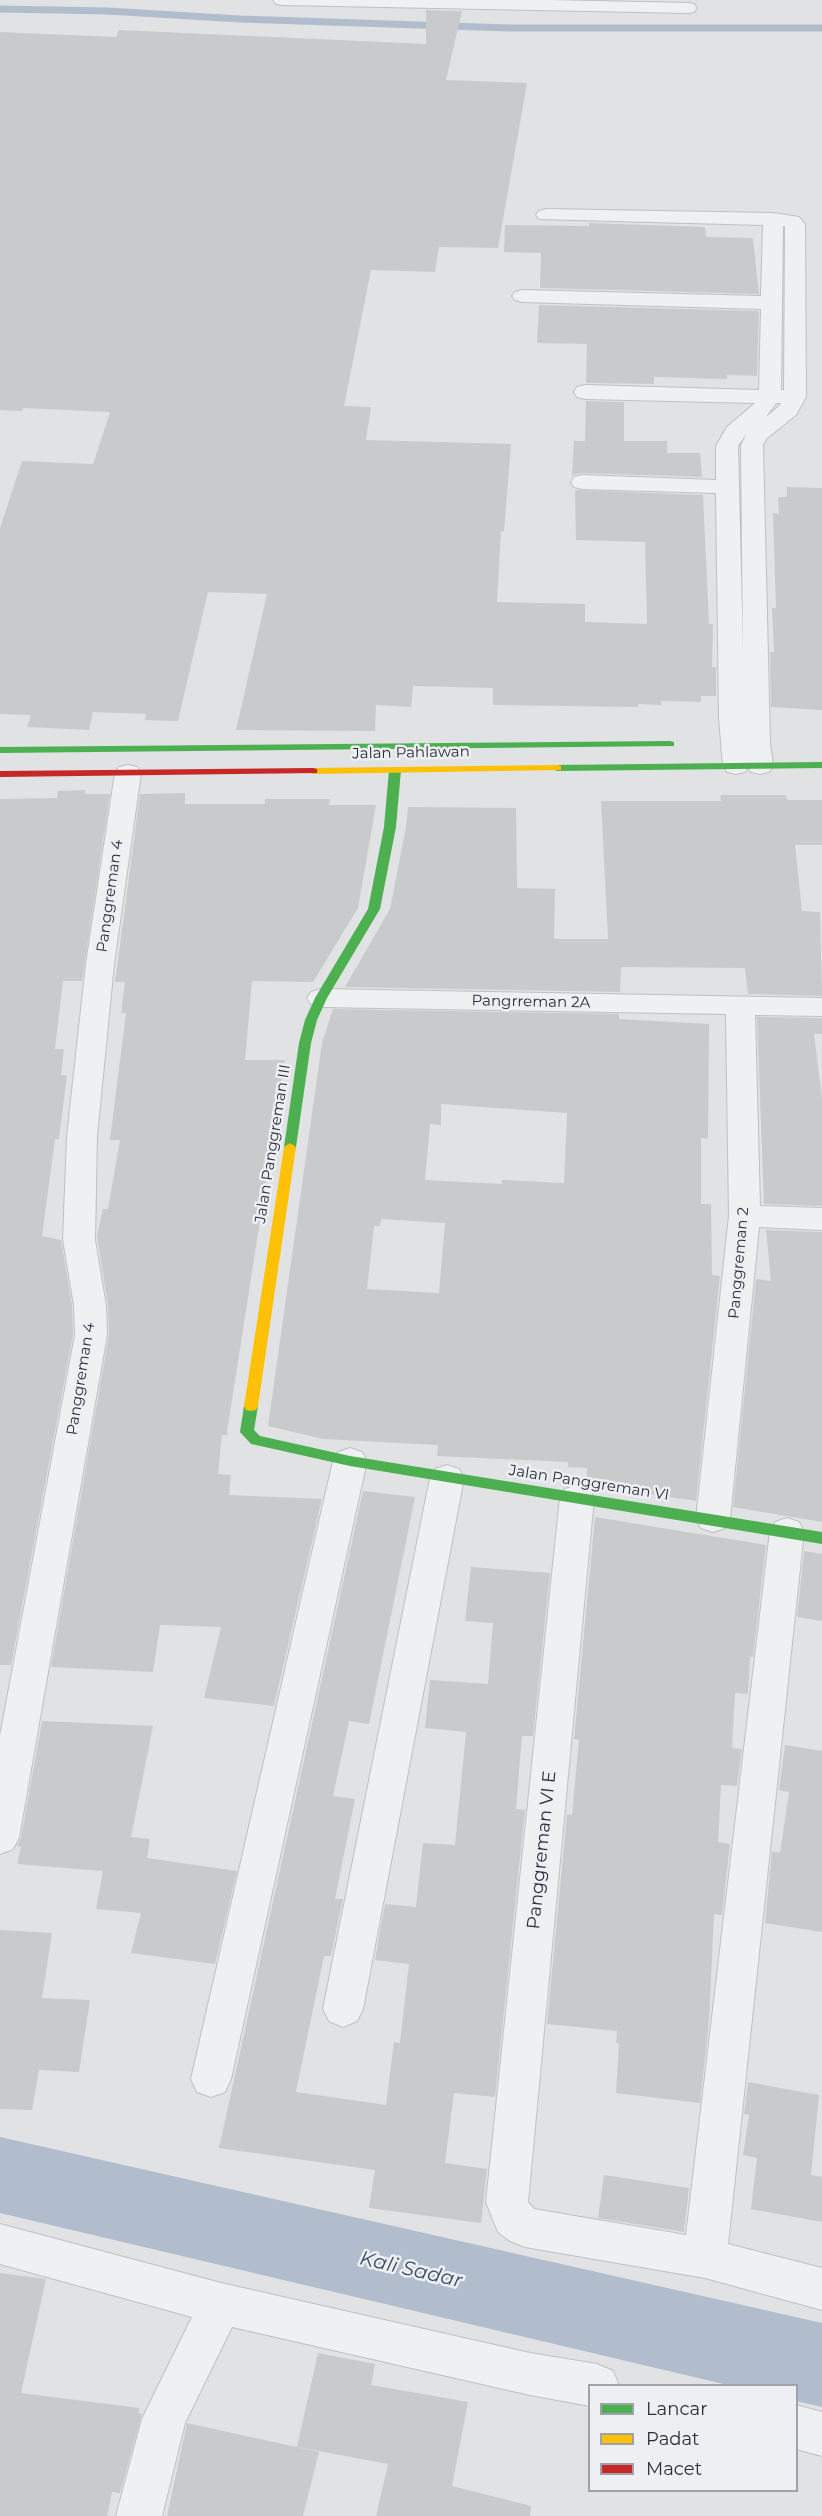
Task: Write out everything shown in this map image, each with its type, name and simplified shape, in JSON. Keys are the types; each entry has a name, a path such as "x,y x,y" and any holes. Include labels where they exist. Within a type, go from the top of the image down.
{"main road":[{"name":"Jalan Pahlawan","path":"0,750 686,744"},
{"path":"200,772 204,748"},
{"name":"Jalan Pahlawan","path":"0,774 822,765"},
{"name":"Jalan Panggreman III","path":"350,1461 256,1440 250,1437 246,1426 305,1043 311,1020 321,998 374,909 390,827 395,770"},
{"name":"Jalan Panggreman VI","path":"350,1461 804,1534"}],"street":[{"path":"282,0 688,8"},
{"path":"546,215 773,219 792,221 795,224 795,397 788,410 756,436 752,445 745,743 736,766"},
{"path":"760,766 745,743 727,487 727,446 731,438 762,409 770,396 773,219"},
{"path":"522,296 772,303"},
{"path":"585,392 795,397"},
{"path":"582,482 727,487"},
{"name":"Panggreman 4","path":"0,1838 91,1335 90,1306 79,1240 82,1136 100,964 128,773"},
{"name":"Pangrreman 2A","path":"321,998 822,1007"},
{"name":"Panggreman 2","path":"713,1519 745,1216 740,1006"},
{"path":"745,1216 822,1219"},
{"path":"211,2079 350,1461"},
{"path":"343,2009 447,1478"},
{"name":"Panggreman VI E","path":"577,1498 507,2202 513,2218 525,2227 705,2258"},
{"path":"804,1534 705,2258 822,2289"},
{"path":"0,2244 221,2304 530,2373 591,2384"},
{"path":"139,2516 164,2419 221,2304"},
{"path":"798,2428 822,2434"}],"building":[{"path":"426,10 462,11 446,80 527,83 498,248 439,247 435,272 371,270 344,406 371,407 366,440 511,444 504,531 501,531 497,602 585,604 585,622 647,624 645,542 576,540 575,490 703,495 709,624 713,624 712,667 716,667 716,696 701,696 701,702 661,701 661,705 638,704 638,707 493,705 493,688 413,686 411,707 376,705 375,731 236,730 267,594 208,592 178,721 145,720 146,714 93,712 89,730 27,727 31,715 0,714 0,528 22,461 93,464 110,412 23,408 22,411 0,410 0,32 116,37 119,30 426,44"},
{"path":"589,223 705,227 706,237 753,238 759,294 540,288 541,253 504,252 505,225 589,226"},
{"path":"539,305 759,311 757,376 727,375 727,379 654,377 654,384 586,383 587,344 537,343"},
{"path":"586,401 624,402 624,441 667,441 667,453 700,453 702,477 582,473 572,475 574,441 585,441"},
{"path":"787,487 822,488 822,710 771,707 770,652 774,652 772,608 776,608 773,513 779,514 778,497 787,497"},
{"path":"85,790 85,794 110,794 82,981 63,981 55,1049 64,1049 61,1075 67,1075 59,1139 55,1139 42,1236 61,1240 72,1306 73,1335 11,1665 0,1665 0,799 57,798 58,791"},
{"path":"185,793 185,804 265,804 265,799 330,799 329,805 376,805 358,908 313,982 252,981 245,1060 285,1060 228,1435 222,1435 218,1474 231,1475 229,1495 322,1499 274,1706 204,1698 221,1627 160,1625 153,1672 51,1667 109,1335 108,1306 97,1236 103,1209 108,1209 120,1140 110,1140 126,1013 121,1013 125,982 115,982 140,794"},
{"path":"720,795 786,795 787,800 822,800 822,845 795,845 802,911 820,912 822,996 748,994 745,968 621,967 620,992 345,987 390,909 408,807 516,808 517,888 555,889 554,939 608,939 601,801 721,801"},
{"path":"333,1009 619,1014 619,1019 709,1024 708,1139 701,1138 701,1204 711,1204 712,1275 720,1276 696,1501 593,1485 594,1480 587,1480 587,1468 568,1467 568,1462 437,1456 438,1445 323,1439 268,1426 322,1043","holes":["441,1104 567,1113 564,1183 502,1180 502,1184 425,1180 430,1124 441,1125","381,1219 445,1223 439,1293 367,1289 374,1226 380,1226"]},
{"path":"757,1017 822,1018 822,1034 814,1034 822,1098 822,1206 764,1204"},
{"path":"766,1230 822,1232 822,1522 733,1507 756,1279 771,1281"},
{"path":"363,1491 415,1497 369,1724 349,1721 333,1796 355,1799 335,1899 343,1899 331,1956 324,1956 296,2092 386,2105 394,2042 400,2043 409,1964 375,1960 385,1904 416,1907 423,1843 455,1845 466,1732 425,1728 430,1680 488,1684 493,1623 465,1621 471,1567 550,1573 533,1736 522,1736 516,1809 525,1810 495,2097 454,2093 445,2163 487,2169 481,2223 369,2208 375,2170 219,2148"},
{"path":"595,1517 766,1545 753,1657 750,1657 748,1694 735,1693 732,1748 742,1749 737,1786 721,1785 718,1842 730,1844 722,1915 714,1914 709,2021 700,2103 616,2093 619,2043 616,2043 617,2031 547,2024 567,1814 572,1815 579,1740 574,1739"},
{"path":"804,1551 822,1554 822,1621 797,1617"},
{"path":"42,1721 153,1726 131,1837 150,1839 147,1858 237,1871 215,1964 131,1953 141,1913 96,1909 103,1871 17,1864 21,1847 17,1846 21,1838"},
{"path":"785,1745 822,1751 822,1932 765,1923 772,1851 780,1853 789,1792 779,1790"},
{"path":"0,1930 52,1933 42,1998 90,2000 79,2072 39,2070 32,2110 0,2109"},
{"path":"748,2082 819,2095 811,2175 822,2177 822,2222 751,2209 757,2158 743,2155 749,2115 744,2114"},
{"path":"604,2175 689,2188 684,2232 598,2218"},
{"path":"0,2273 46,2279 21,2393 139,2408 138,2413 142,2414 120,2493 112,2492 107,2516 0,2516"},
{"path":"318,2353 375,2364 371,2385 468,2402 452,2486 531,2506 530,2516 376,2516 388,2464 297,2447"},
{"path":"187,2423 319,2452 303,2516 167,2516"}],"waterway":[{"path":"0,9 108,11 240,19 508,28 822,28"},
{"name":"Kali Sadar","path":"0,2175 822,2365"}],"traffic: fast":[{"path":"0,750 670,744"},
{"path":"557,768 822,765"},
{"path":"290,1147 305,1043 311,1020 321,998 374,909 390,827 395,770"},
{"path":"251,1406 247,1432 256,1440 350,1461 822,1538"}],"traffic: slow":[{"path":"313,771 557,768"},
{"path":"251,1406 290,1147"}],"traffic: jam":[{"path":"0,774 313,771"}]}
